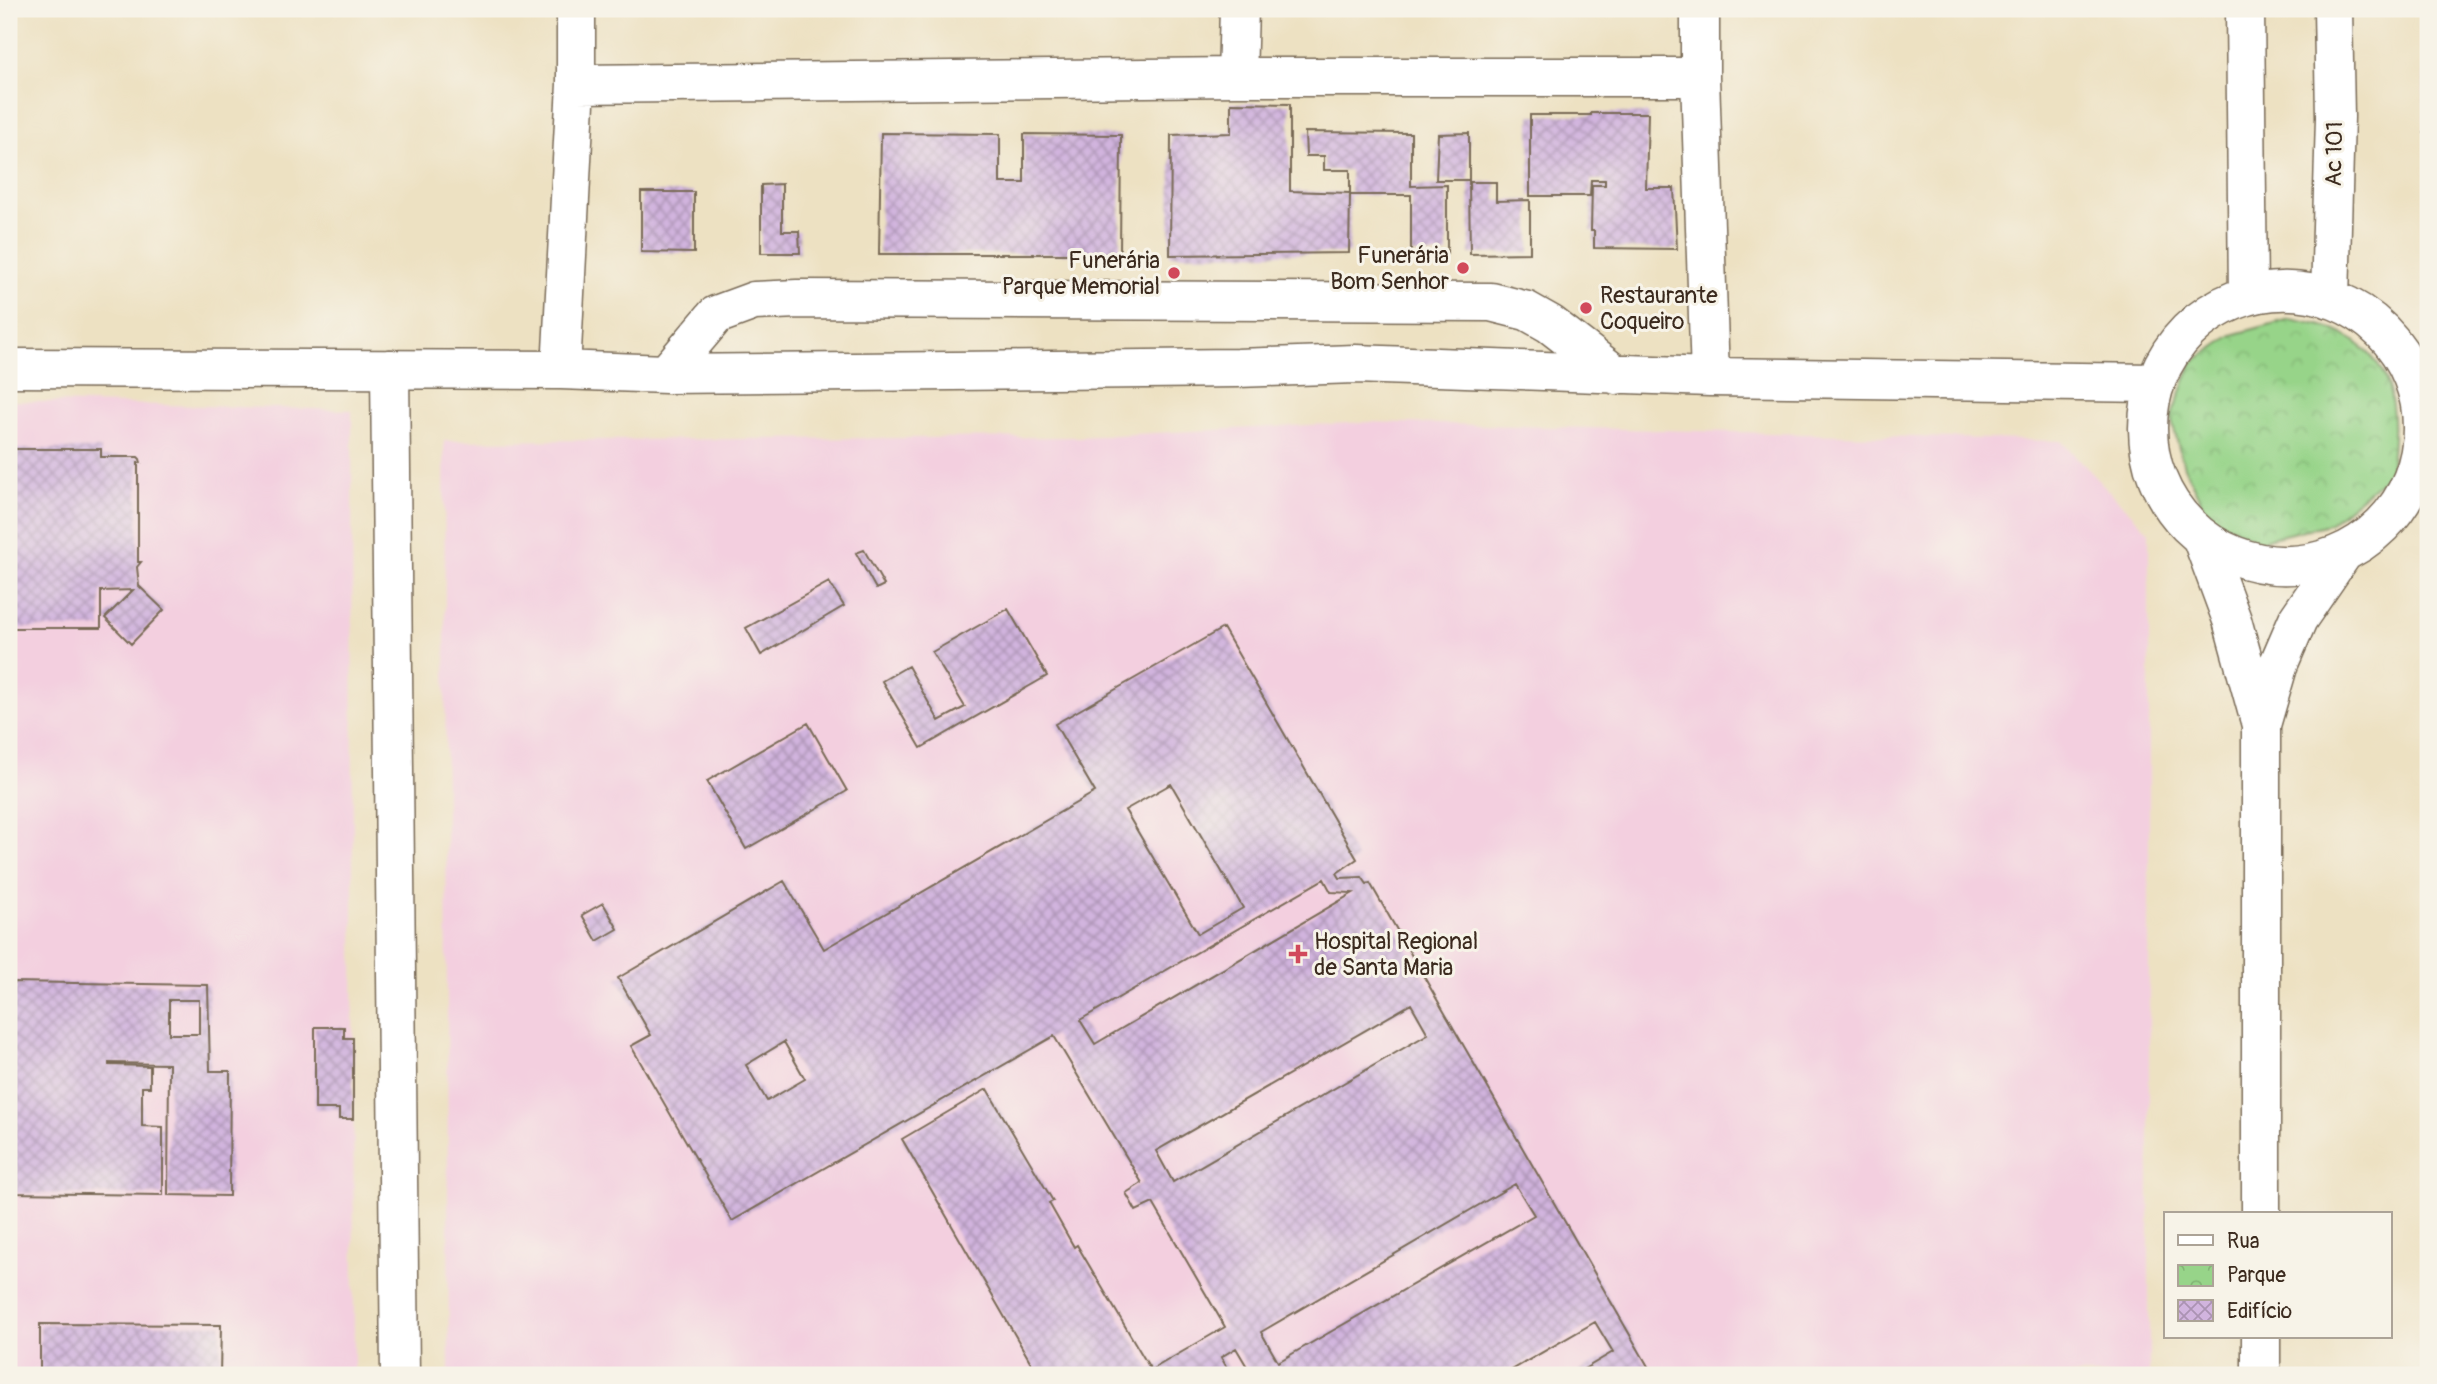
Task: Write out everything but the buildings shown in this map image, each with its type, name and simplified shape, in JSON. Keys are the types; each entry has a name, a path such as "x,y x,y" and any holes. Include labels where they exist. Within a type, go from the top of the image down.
{"street":[{"path":"561,370 576,84 576,9"},
{"path":"1237,77 1238,9"},
{"path":"1700,9 1710,377"},
{"path":"2245,9 2248,296"},
{"name":"Ac 101","path":"2330,299 2335,117 2333,9"},
{"path":"576,84 1237,77 1700,77"},
{"path":"2202,539 2246,560 2296,566 2344,552 2383,525 2419,486 2421,418 2418,364 2361,314 2330,299 2290,291 2248,296 2207,314 2175,344 2154,383 2147,441 2164,496 2202,539 2232,620 2261,725 2261,1212"},
{"path":"666,374 716,315 754,301 811,299 1491,302 1527,311 1550,324 1616,375"},
{"path":"9,368 561,370 666,374 1237,368 1354,364 1616,375 2154,383"},
{"path":"390,369 400,1375"},
{"path":"2261,725 2279,663 2298,619 2344,552"},
{"path":"2261,1338 2261,1375"}],"shaded area":[{"path":"9,401 352,410 354,1375 9,1375"},
{"name":"Hospital Regional de Santa Maria","path":"1369,422 2061,441 2149,532 2149,1375 449,1375 444,441 1078,437"}],"green space":[{"path":"2290,319 2327,327 2354,341 2370,355 2382,371 2392,408 2390,474 2329,524 2259,541 2209,518 2184,467 2171,418 2192,363 2232,335"}],"place":[{"name":"Funerária Bom Senhor","path":"1463,268"},
{"name":"Funerária Parque Memorial","path":"1174,273"},
{"name":"Restaurante Coqueiro","path":"1586,308"},
{"name":"Hospital Regional de Santa Maria","path":"1298,954"}]}
